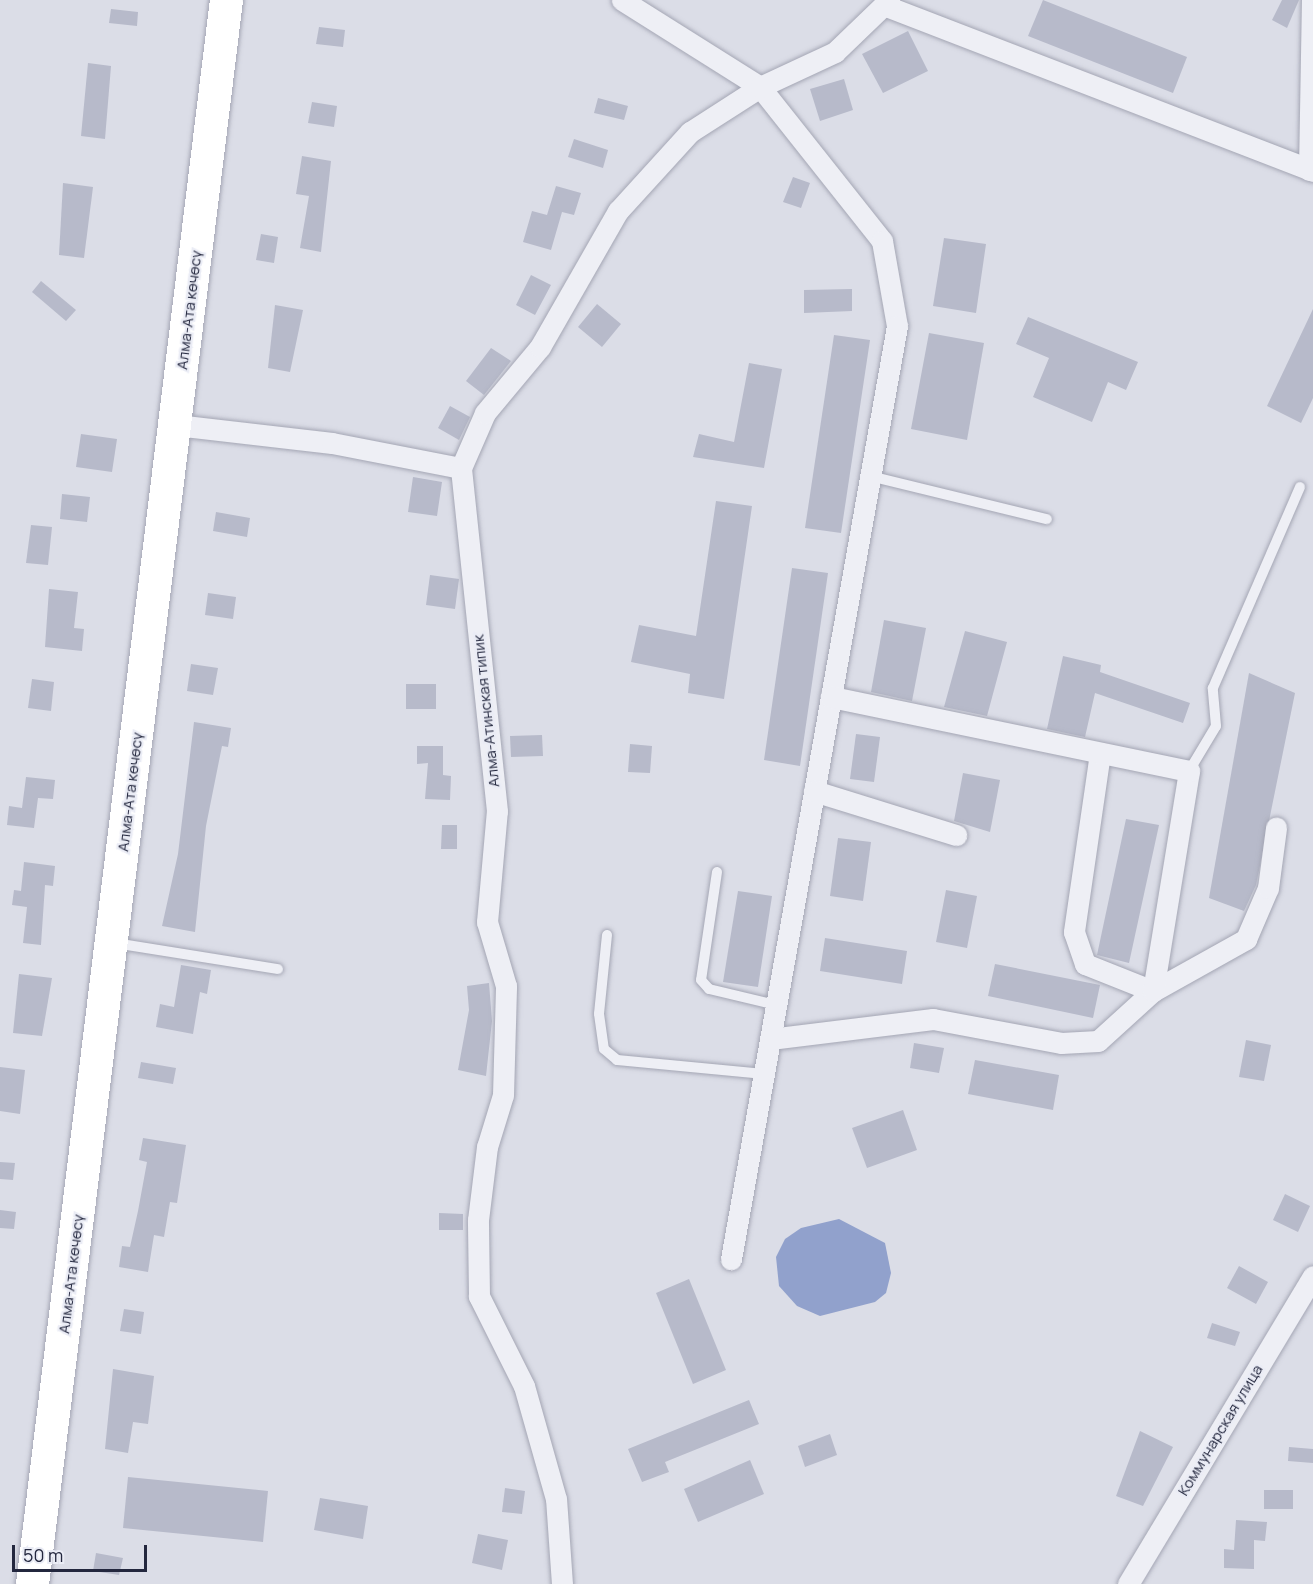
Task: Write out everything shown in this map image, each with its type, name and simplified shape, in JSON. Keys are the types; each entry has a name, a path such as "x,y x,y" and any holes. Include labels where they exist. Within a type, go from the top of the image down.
{"highway":[{"name":"Алма-Ата көчөсү","path":"32,1584 176,425 226,0"}],"street":[{"path":"622,0 760,87 882,241 897,326 731,1258"},
{"path":"887,3 1311,171 1312,0"},
{"name":"Алма-Атинская типик","path":"562,1584 553,1488 524,1386 479,1296 478,1220 487,1147 503,1095 506,986 487,922 497,811 461,468 485,413 540,347 618,212 690,132 760,87 835,52 887,3"},
{"path":"176,425 332,443 461,468"},
{"path":"831,697 1189,771 1154,991"},
{"path":"1100,753 1075,948 1084,964 1154,991"},
{"path":"814,791 956,835"},
{"path":"770,1039 933,1019 1061,1042 1098,1041 1154,991 1246,939 1268,888 1276,828"},
{"name":"Коммунарская улица","path":"1128,1584 1313,1276"}],"lane":[{"path":"870,476 1047,519"},
{"path":"1189,771 1216,726 1212,688 1300,487"},
{"path":"717,872 701,980 709,989 776,1005"},
{"path":"607,935 599,1014 603,1049 617,1060 764,1074"},
{"path":"112,942 278,969"}],"water":[{"path":"839,1219 885,1243 891,1273 886,1293 875,1302 820,1316 797,1306 779,1286 776,1257 785,1239 801,1228"}],"building":[{"path":"1043,0 1187,57 1173,93 1028,36"},
{"path":"1282,0 1299,0 1287,28 1272,20"},
{"path":"111,9 138,12 137,26 109,23"},
{"path":"319,27 345,30 343,47 316,44"},
{"path":"908,31 928,71 883,93 862,54"},
{"path":"88,63 111,66 105,139 81,136"},
{"path":"844,79 853,110 820,121 810,89"},
{"path":"598,98 628,106 624,120 594,113"},
{"path":"312,102 337,106 334,127 308,123"},
{"path":"574,139 608,150 603,168 568,157"},
{"path":"302,156 331,161 321,252 300,248 309,196 296,194"},
{"path":"793,177 810,183 801,208 783,202"},
{"path":"63,183 93,187 84,258 59,255"},
{"path":"556,186 581,193 574,215 562,212 551,250 523,242 532,211 547,215"},
{"path":"261,234 278,237 274,263 256,260"},
{"path":"944,238 986,244 976,313 933,306"},
{"path":"531,275 551,285 535,315 516,305"},
{"path":"41,281 76,310 66,321 32,292"},
{"path":"852,289 852,311 804,313 804,290"},
{"path":"597,304 621,324 602,347 578,327"},
{"path":"275,305 303,310 290,372 268,368"},
{"path":"1313,309 1313,398 1301,423 1267,406"},
{"path":"1028,317 1138,362 1126,390 1108,382 1092,422 1033,397 1049,358 1016,344"},
{"path":"929,333 984,343 967,440 911,429"},
{"path":"834,335 870,340 841,533 805,528"},
{"path":"491,348 511,361 484,395 466,381"},
{"path":"749,363 782,369 764,468 693,457 699,434 734,442"},
{"path":"450,406 470,417 459,440 438,428"},
{"path":"81,434 117,439 112,472 76,467"},
{"path":"413,477 442,482 437,516 408,512"},
{"path":"62,494 90,497 87,522 60,519"},
{"path":"716,501 752,506 724,699 688,693 690,674 631,662 639,625 696,636"},
{"path":"216,512 250,518 247,537 213,531"},
{"path":"31,525 52,527 48,565 26,563"},
{"path":"792,568 828,573 800,766 764,760"},
{"path":"430,575 459,579 455,609 426,605"},
{"path":"49,589 78,592 74,628 84,629 82,651 45,647"},
{"path":"208,593 236,597 233,619 205,615"},
{"path":"884,620 926,628 912,701 871,692"},
{"path":"965,631 1007,642 987,716 944,707"},
{"path":"1063,656 1101,665 1100,672 1190,703 1183,723 1095,693 1085,737 1047,729"},
{"path":"191,664 218,668 213,695 187,691"},
{"path":"1249,673 1295,693 1256,885 1244,911 1209,898"},
{"path":"32,679 54,682 51,711 28,708"},
{"path":"406,684 436,684 436,709 406,709"},
{"path":"194,722 231,728 228,747 222,746 206,826 195,932 162,926 178,854"},
{"path":"856,734 880,737 874,782 850,779"},
{"path":"542,735 543,756 511,757 510,736"},
{"path":"630,744 652,746 650,773 628,772"},
{"path":"417,746 443,746 443,775 451,776 450,800 425,799 428,763 417,764"},
{"path":"963,773 1000,780 990,832 954,821"},
{"path":"26,777 55,780 53,799 38,798 34,828 7,825 9,806 22,808"},
{"path":"1126,819 1159,825 1129,963 1097,955"},
{"path":"442,825 457,825 457,849 441,849"},
{"path":"838,838 871,842 863,901 830,896"},
{"path":"24,862 55,866 53,886 45,885 41,945 23,943 27,907 12,905 14,890 21,891"},
{"path":"946,890 977,896 967,948 936,942"},
{"path":"738,891 772,896 758,987 723,982"},
{"path":"825,938 907,951 902,984 820,971"},
{"path":"995,964 1100,985 1093,1018 988,996"},
{"path":"181,965 211,970 207,994 200,992 193,1034 156,1027 160,1004 174,1007"},
{"path":"19,974 52,978 42,1036 13,1033"},
{"path":"489,983 492,1021 486,1076 458,1070 469,1010 467,986"},
{"path":"1246,1040 1271,1045 1264,1081 1239,1077"},
{"path":"914,1043 944,1048 939,1073 910,1068"},
{"path":"975,1060 1059,1075 1053,1110 968,1094"},
{"path":"141,1062 176,1068 173,1084 138,1078"},
{"path":"0,1067 25,1070 20,1114 0,1111"},
{"path":"903,1110 917,1150 867,1168 852,1128"},
{"path":"143,1138 186,1145 177,1203 170,1202 164,1237 154,1235 148,1272 119,1267 122,1246 130,1247 138,1211 147,1162 139,1160"},
{"path":"0,1162 15,1163 13,1180 0,1179"},
{"path":"1285,1194 1310,1206 1298,1232 1273,1220"},
{"path":"0,1210 16,1212 14,1229 0,1228"},
{"path":"439,1213 463,1214 463,1230 439,1230"},
{"path":"1239,1266 1268,1282 1256,1304 1227,1288"},
{"path":"689,1279 726,1370 693,1384 656,1293"},
{"path":"124,1309 144,1312 141,1334 120,1331"},
{"path":"1212,1323 1240,1332 1235,1346 1207,1338"},
{"path":"113,1369 154,1376 148,1424 133,1422 128,1453 105,1449"},
{"path":"749,1400 759,1424 665,1462 669,1472 642,1482 628,1449"},
{"path":"1140,1431 1173,1447 1143,1506 1116,1496"},
{"path":"830,1434 837,1455 805,1467 798,1446"},
{"path":"1289,1447 1313,1449 1313,1463 1288,1461"},
{"path":"750,1460 764,1494 698,1522 684,1489"},
{"path":"128,1477 268,1491 263,1542 123,1528"},
{"path":"505,1488 525,1491 522,1514 502,1512"},
{"path":"1264,1490 1293,1490 1293,1509 1264,1509"},
{"path":"320,1498 368,1506 363,1539 314,1530"},
{"path":"1236,1520 1267,1522 1265,1541 1254,1540 1254,1569 1224,1568 1224,1549 1234,1550"},
{"path":"478,1534 508,1540 502,1570 472,1563"},
{"path":"96,1553 123,1558 119,1575 93,1571"}]}
